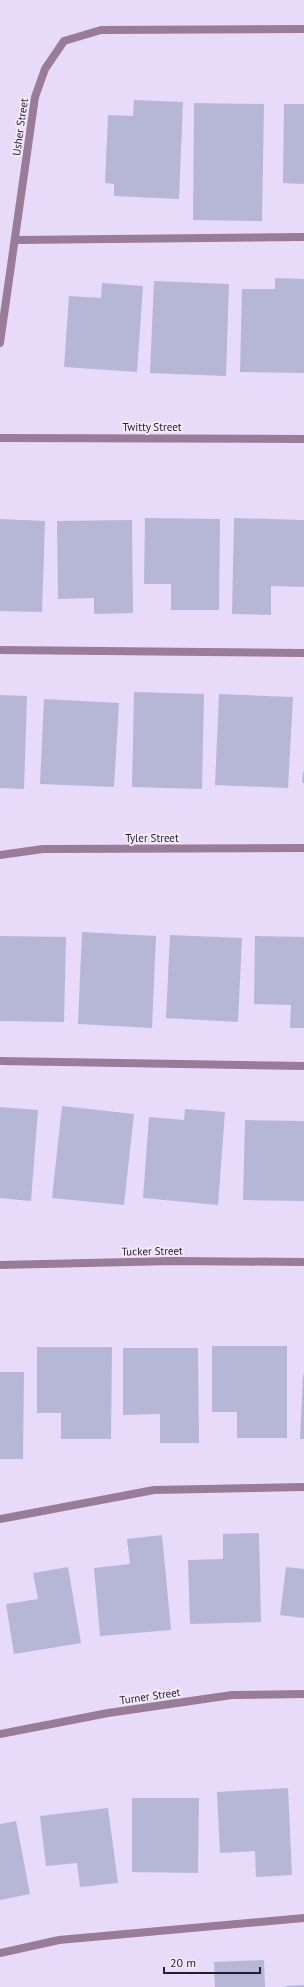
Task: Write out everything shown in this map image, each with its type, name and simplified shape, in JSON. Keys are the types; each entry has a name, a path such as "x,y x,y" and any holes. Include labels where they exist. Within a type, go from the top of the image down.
{"street":[{"name":"Usher Street","path":"0,343 35,97 45,69 64,41 101,30 304,29"},
{"path":"15,240 304,237"},
{"name":"Twitty Street","path":"0,438 304,439"},
{"path":"0,650 304,653"},
{"name":"Tyler Street","path":"0,855 44,849 304,848"},
{"path":"0,1061 304,1066"},
{"name":"Tucker Street","path":"0,1265 173,1261 304,1262"},
{"path":"0,1519 154,1490 304,1487"},
{"name":"Turner Street","path":"0,1734 108,1712 232,1695 304,1694"},
{"path":"0,1953 59,1940 304,1918"}],"building":[{"path":"134,100 183,102 179,199 114,196 114,184 105,183 108,115 133,116"},
{"path":"194,103 264,104 262,221 193,220"},
{"path":"284,104 304,104 304,184 283,183"},
{"path":"275,278 304,279 304,373 240,372 242,289 275,289"},
{"path":"154,281 229,284 226,376 150,373"},
{"path":"102,283 143,286 137,372 64,367 69,296 101,298"},
{"path":"145,518 220,519 219,610 171,610 171,584 144,584"},
{"path":"234,518 304,520 304,587 271,586 271,615 232,614"},
{"path":"0,519 45,521 42,612 0,611"},
{"path":"132,520 133,613 94,614 94,598 58,599 57,521"},
{"path":"134,692 204,694 202,789 132,787"},
{"path":"219,694 293,697 288,788 215,785"},
{"path":"0,695 27,696 24,789 0,788"},
{"path":"44,699 119,703 114,787 40,784"},
{"path":"303,772 304,783 302,783"},
{"path":"82,932 156,936 152,1028 78,1024"},
{"path":"170,935 242,938 238,1022 166,1018"},
{"path":"0,936 66,937 64,1022 0,1021"},
{"path":"255,936 304,937 304,1028 290,1028 291,1005 254,1004"},
{"path":"62,1106 134,1114 124,1205 52,1198"},
{"path":"0,1107 38,1110 31,1201 0,1198"},
{"path":"185,1109 225,1112 218,1205 143,1198 149,1117 184,1120"},
{"path":"245,1120 304,1121 304,1201 243,1200"},
{"path":"212,1346 287,1346 287,1438 237,1438 237,1412 212,1412"},
{"path":"37,1347 112,1347 111,1439 61,1439 61,1413 37,1413"},
{"path":"123,1348 198,1348 199,1443 160,1443 160,1414 123,1415"},
{"path":"0,1372 24,1372 23,1459 0,1459"},
{"path":"303,1375 304,1439 300,1439"},
{"path":"259,1533 261,1622 190,1624 188,1560 223,1559 223,1534"},
{"path":"162,1535 171,1630 100,1636 94,1568 130,1564 127,1539"},
{"path":"68,1567 81,1643 14,1654 6,1604 38,1599 33,1573"},
{"path":"286,1567 304,1569 304,1618 280,1615"},
{"path":"288,1788 292,1875 256,1877 255,1851 220,1853 217,1792"},
{"path":"132,1798 199,1798 198,1873 132,1872"},
{"path":"108,1808 118,1883 80,1887 77,1863 46,1866 40,1816"},
{"path":"16,1821 30,1894 0,1900 0,1824"},
{"path":"264,1960 265,1987 215,1987 214,1962"},
{"path":"304,1985 304,1987 286,1987 286,1986"}]}
